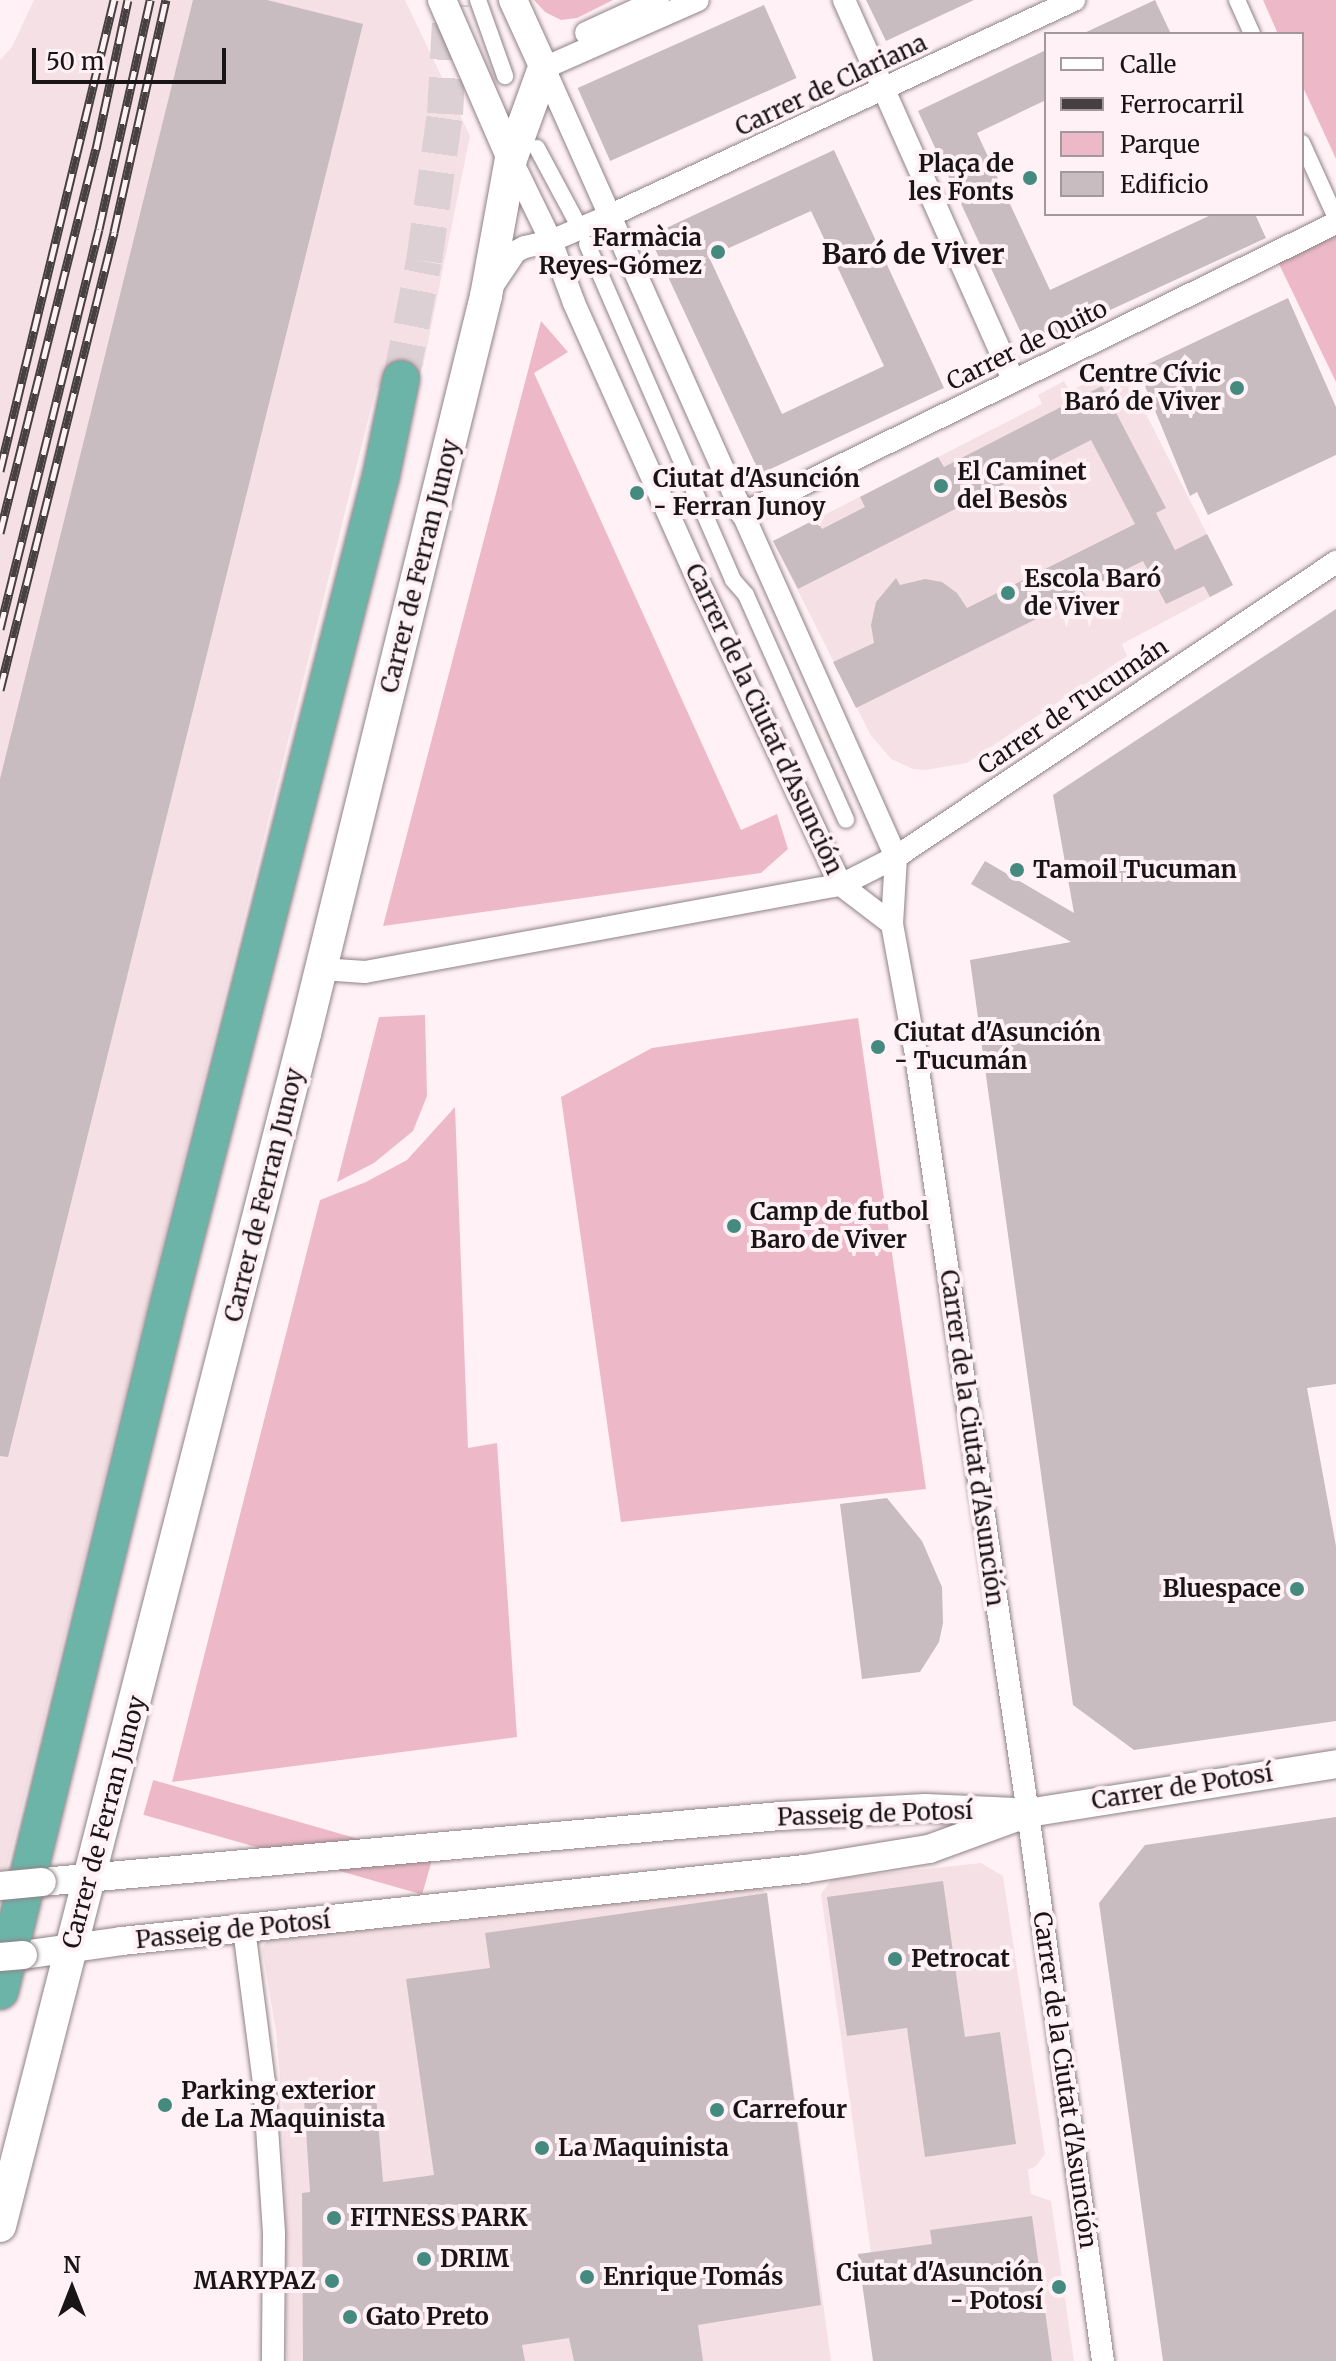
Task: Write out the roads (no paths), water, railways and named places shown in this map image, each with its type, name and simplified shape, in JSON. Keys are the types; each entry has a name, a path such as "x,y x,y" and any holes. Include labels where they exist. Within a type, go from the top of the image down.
{"highway":[{"path":"0,1991 169,1302 381,476 401,379"}],"main road":[{"name":"Carrer de Ferran Junoy","path":"0,2226 321,969 486,296 531,156 544,68"}],"street":[{"name":"Carrer de la Ciutat d'Asunción","path":"442,0 531,156 575,219"},
{"path":"478,0 505,76"},
{"path":"513,0 896,857 892,924"},
{"path":"544,68 554,49 658,0"},
{"path":"544,68 698,0"},
{"path":"844,0 1013,379"},
{"name":"Carrer de Clariana","path":"486,296 515,252 551,241 609,216 1074,0"},
{"path":"1237,0 1251,32"},
{"path":"1304,148 1336,220"},
{"name":"Carrer de la Ciutat d'Asunción","path":"531,156 551,241 574,303 692,567 841,885 892,924 911,1021 1028,1813 1103,2361"},
{"name":"Carrer de Quito","path":"742,514 1336,220"},
{"name":"Carrer de la Ciutat d'Asunción","path":"587,244 733,580 746,595 846,820"},
{"name":"Carrer de Tucumán","path":"321,969 365,972 841,885 896,857 1336,562"},
{"name":"Carrer de Potosí","path":"1028,1813 1336,1764"},
{"name":"Passeig de Potosí","path":"0,1886 780,1816 925,1808 1028,1813"},
{"name":"Passeig de Potosí","path":"12,1956 805,1869 929,1849 1028,1813"},
{"path":"244,1929 264,2082 274,2234 273,2361"}],"tunnel":[{"path":"401,379 424,261 445,114 451,4"}],"railway":[{"path":"0,471 114,0"},
{"path":"0,533 96,149 128,0"},
{"path":"0,629 99,229 150,0"},
{"path":"0,690 114,232 166,0"}],"place":[{"name":"Plaça de les Fonts","path":"1030,178"},
{"name":"Farmàcia Reyes-Gómez","path":"718,252"},
{"name":"Centre Cívic Baró de Viver","path":"1237,388"},
{"name":"El Caminet del Besòs","path":"941,486"},
{"name":"Ciutat d'Asunción - Ferran Junoy","path":"637,493"},
{"name":"Escola Baró de Viver","path":"1008,593"},
{"name":"Tamoil Tucuman","path":"1017,870"},
{"name":"Ciutat d'Asunción - Tucumán","path":"878,1047"},
{"name":"Camp de futbol Baro de Viver","path":"734,1226"},
{"name":"Bluespace","path":"1297,1589"},
{"name":"Petrocat","path":"895,1959"},
{"name":"Parking exterior de La Maquinista","path":"165,2105"},
{"name":"Carrefour","path":"717,2110"},
{"name":"La Maquinista","path":"542,2148"},
{"name":"FITNESS PARK","path":"334,2218"},
{"name":"DRIM","path":"424,2259"},
{"name":"Enrique Tomás","path":"587,2277"},
{"name":"MARYPAZ","path":"332,2281"},
{"name":"Ciutat d'Asunción - Potosí","path":"1059,2287"},
{"name":"Gato Preto","path":"350,2317"}],"district":[{"name":"Baró de Viver","path":"913,254"}]}
